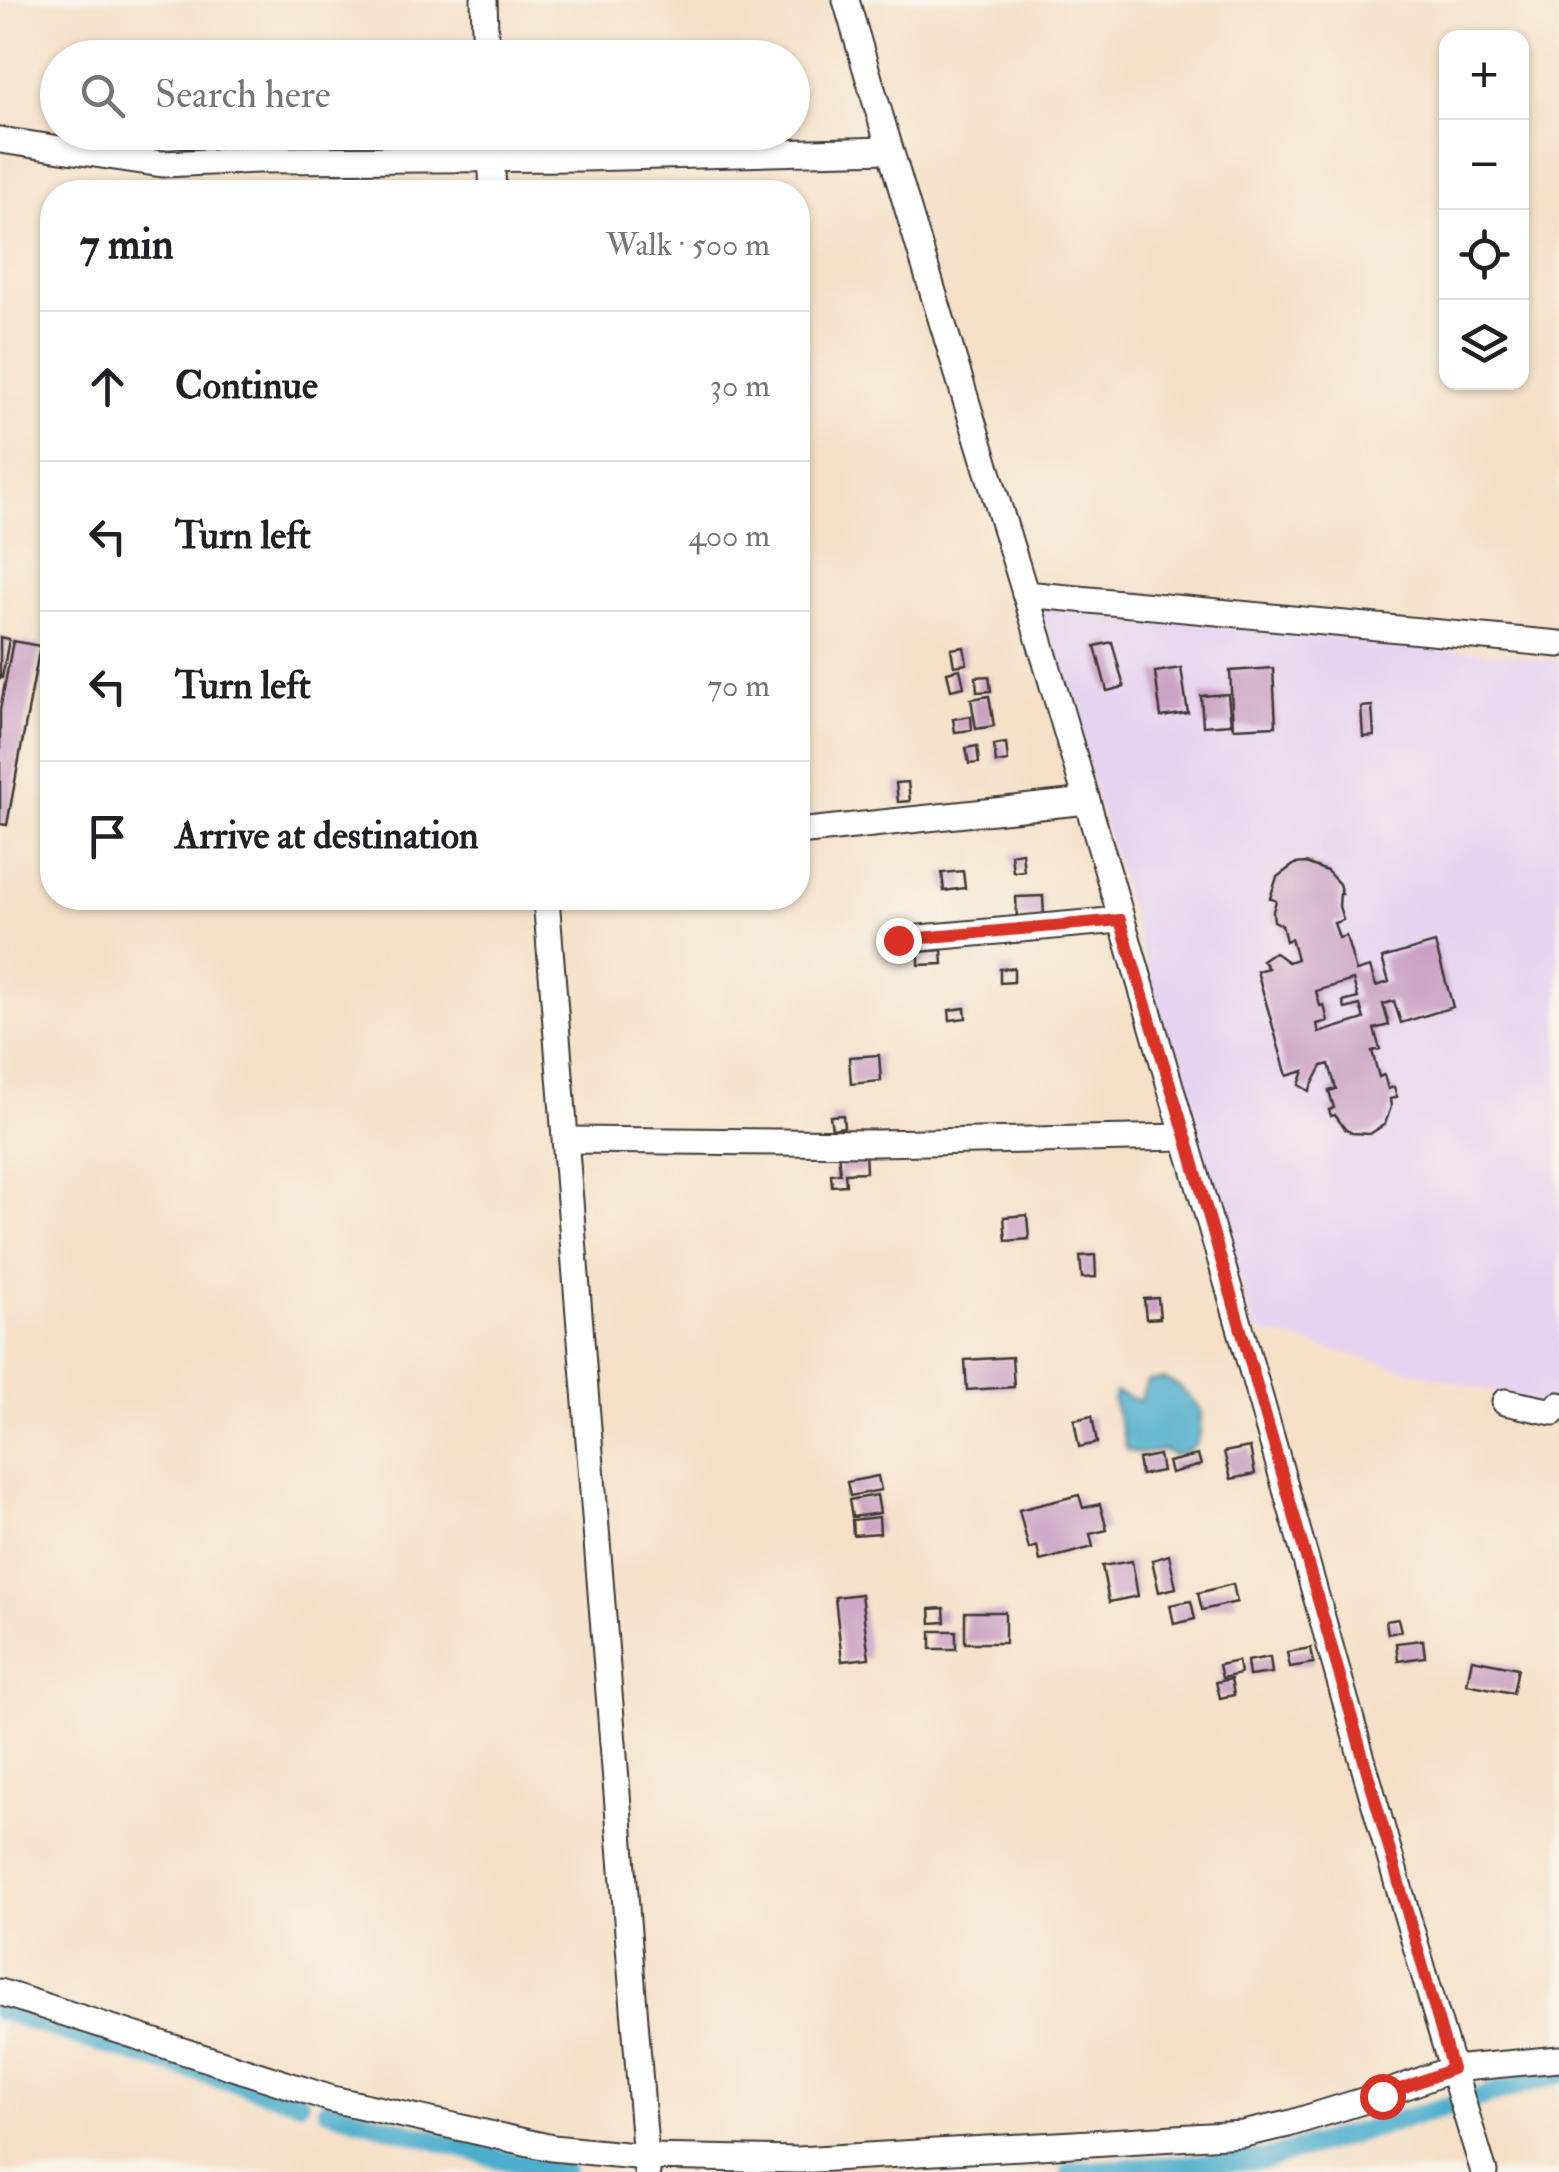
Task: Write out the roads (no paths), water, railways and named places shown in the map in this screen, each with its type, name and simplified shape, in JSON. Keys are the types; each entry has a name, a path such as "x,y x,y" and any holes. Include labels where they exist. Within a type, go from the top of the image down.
{"street":[{"path":"484,0 485,40"},
{"path":"846,0 1186,1137 1484,2172"},
{"path":"0,140 40,146"},
{"path":"810,149 890,150"},
{"path":"68,150 162,164 404,150"},
{"path":"490,150 492,180"},
{"path":"1025,594 1559,644"},
{"path":"810,831 1087,800"},
{"path":"547,910 647,2164"},
{"path":"898,940 1120,920"},
{"path":"566,1140 875,1144 1186,1137"},
{"path":"1505,1402 1553,1412 1559,1405"},
{"path":"0,1992 332,2099 552,2148 647,2164 798,2160 1243,2134 1382,2096 1458,2088 1538,2059 1559,2059"}],"water":[{"path":"1166,1379 1179,1386 1201,1410 1197,1440 1189,1450 1173,1456 1165,1450 1139,1454 1127,1450 1113,1401 1115,1392 1140,1401 1147,1381"}],"waterway":[{"path":"0,2009 73,2035 299,2101"},
{"path":"1071,2172 1263,2160 1559,2074"},
{"path":"327,2109 500,2159 564,2172"}]}
